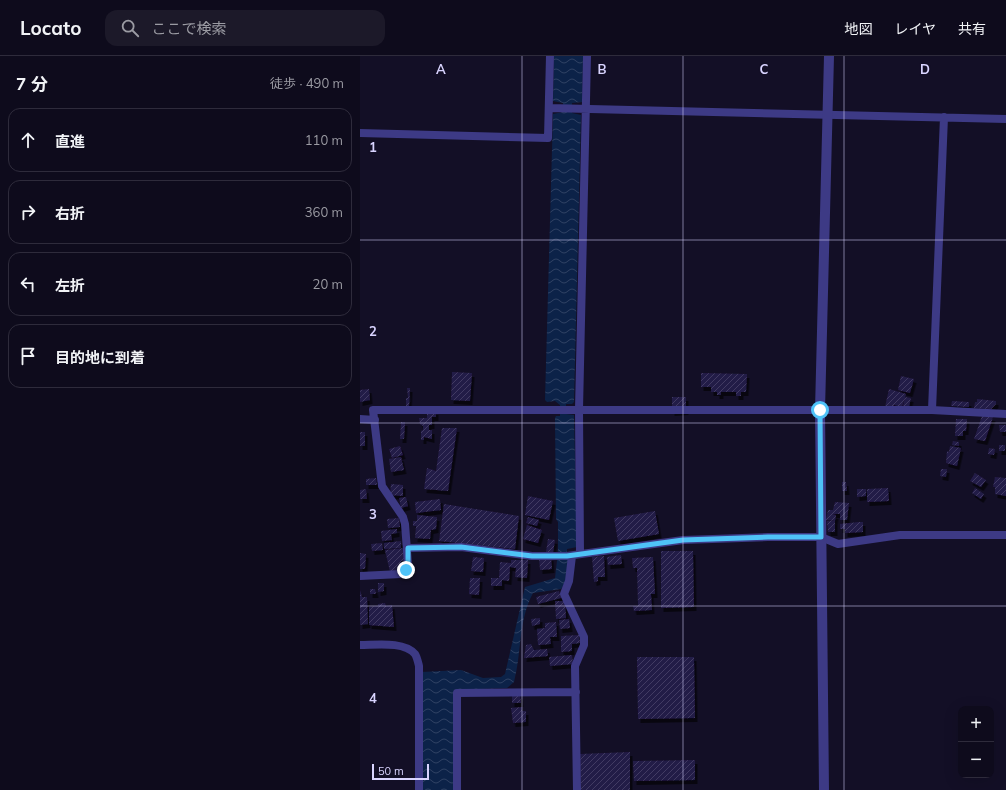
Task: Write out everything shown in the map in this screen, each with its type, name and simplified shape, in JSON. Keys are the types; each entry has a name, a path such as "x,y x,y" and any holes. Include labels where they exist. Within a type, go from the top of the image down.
{"street":[{"path":"360,133 548,138 550,56"},
{"path":"580,554 576,409 584,109 588,56"},
{"path":"824,790 820,410 829,56"},
{"path":"549,108 1006,119"},
{"path":"932,410 944,117"},
{"path":"360,576 401,574 406,570 408,564 408,548 403,517 382,486 373,410 932,410 1006,414"},
{"path":"360,420 375,420"},
{"path":"408,548 461,547 532,556 572,556 683,540 821,537 838,544 900,535 1006,535"},
{"path":"572,556 569,581 564,594 584,637 584,645 575,666 577,790"},
{"path":"360,645 400,646 409,650 415,655 419,666 419,790"},
{"path":"458,790 457,693 576,692"}],"water":[{"path":"554,56 583,56 582,102 572,103 572,113 581,115 574,402 572,404 566,404 566,414 574,415 577,547 567,549 567,557 569,558 566,582 561,589 533,593 525,614 514,682 507,688 454,690 454,790 423,790 422,672 461,670 483,678 501,677 505,674 525,587 555,578 558,552 558,522 556,519 555,418 556,416 560,416 560,405 555,401 547,402 545,400 553,114 563,112 563,103 553,101"}],"building":[{"path":"452,372 472,373 470,401 451,400"},
{"path":"701,373 747,374 746,392 741,392 741,396 736,396 736,392 721,392 721,395 717,395 717,392 711,392 711,387 701,387"},
{"path":"901,376 914,379 910,393 898,390"},
{"path":"407,388 410,388 409,407 406,407 406,398 408,398"},
{"path":"369,389 370,400 360,402 360,390"},
{"path":"889,389 906,394 902,407 894,405 893,409 885,407"},
{"path":"672,397 686,397 686,411 672,412"},
{"path":"905,397 911,398 909,407 903,406"},
{"path":"977,399 996,401 996,404 991,409 974,408"},
{"path":"952,401 969,402 969,407 951,406"},
{"path":"427,411 436,411 436,417 432,417 432,425 429,425 429,430 432,430 432,439 424,437 424,440 421,440 421,431 423,430 423,426 420,424 419,418 427,418"},
{"path":"982,416 993,417 985,441 974,439"},
{"path":"956,419 967,419 966,431 963,431 963,436 955,436"},
{"path":"401,422 405,422 404,439 400,439"},
{"path":"999,425 1006,425 1006,432 1000,432"},
{"path":"442,428 457,428 448,491 424,489 427,468 436,471"},
{"path":"360,432 365,432 365,446 360,446"},
{"path":"953,441 959,442 959,446 952,445"},
{"path":"999,445 1005,445 1005,451 999,451"},
{"path":"400,446 403,455 392,458 389,449"},
{"path":"950,446 961,448 957,466 946,463 947,451 949,452"},
{"path":"989,448 995,449 994,455 988,454"},
{"path":"401,457 404,470 391,472 389,459"},
{"path":"941,469 947,469 946,477 940,476"},
{"path":"975,473 986,480 981,487 970,481"},
{"path":"995,477 1006,478 1006,496 995,494 995,487 993,487"},
{"path":"376,478 377,485 366,485 366,479"},
{"path":"842,482 846,482 847,491 842,491"},
{"path":"391,484 403,485 403,496 390,495"},
{"path":"888,488 889,501 867,502 867,489"},
{"path":"975,488 984,494 981,499 972,493"},
{"path":"366,489 367,499 360,499 360,490"},
{"path":"857,489 866,489 866,496 857,497"},
{"path":"528,496 553,501 549,520 525,515"},
{"path":"406,497 408,506 401,508 399,498"},
{"path":"440,499 441,510 416,513 415,502"},
{"path":"835,502 849,503 847,520 840,520 840,514 832,514 836,515 835,521 826,520 828,510 833,510"},
{"path":"444,504 519,516 515,549 439,541"},
{"path":"655,511 659,534 618,541 614,518"},
{"path":"417,515 437,517 436,529 431,530 430,539 415,538 416,526 413,526 413,521 417,521"},
{"path":"528,517 539,520 537,526 526,523"},
{"path":"399,518 400,527 388,528 387,519"},
{"path":"827,521 835,521 835,532 828,532"},
{"path":"863,522 863,532 845,533 845,529 840,529 840,524"},
{"path":"527,525 542,530 538,543 523,539"},
{"path":"397,529 397,533 391,534 392,540 382,541 381,531"},
{"path":"548,539 555,540 553,553 546,552"},
{"path":"401,541 401,548 384,549 384,543"},
{"path":"382,543 383,550 372,551 371,544"},
{"path":"405,548 406,561 401,561 402,570 390,572 385,550"},
{"path":"661,551 693,551 694,607 661,608"},
{"path":"360,553 366,554 365,569 360,569"},
{"path":"621,555 622,564 608,565 607,557"},
{"path":"604,556 605,577 598,577 598,581 594,582 592,557"},
{"path":"473,557 484,558 483,572 471,571"},
{"path":"551,557 552,569 540,570 539,558"},
{"path":"653,557 655,594 651,594 652,610 634,611 633,606 638,606 637,568 633,568 632,558"},
{"path":"511,560 528,560 527,578 515,577 516,568 510,567 509,581 502,580 502,586 491,586 491,578 499,578 500,562 511,563"},
{"path":"470,578 480,578 479,595 469,594"},
{"path":"378,583 384,583 384,591 378,592"},
{"path":"370,589 375,589 376,594 370,594"},
{"path":"360,590 362,597 367,597 368,624 360,625"},
{"path":"559,591 561,598 538,604 536,597"},
{"path":"555,601 565,601 566,618 556,619"},
{"path":"385,603 386,606 392,605 394,627 369,625 369,607 378,606 378,604"},
{"path":"540,618 540,624 532,626 531,619"},
{"path":"569,619 570,628 560,629 559,620"},
{"path":"556,622 557,637 550,637 551,644 538,645 537,629 545,628 545,623"},
{"path":"579,635 580,643 572,644 572,651 561,652 561,636"},
{"path":"531,644 534,650 547,649 548,656 524,658 526,645"},
{"path":"572,655 573,664 550,666 549,657"},
{"path":"637,657 694,657 695,718 638,719"},
{"path":"520,695 521,703 512,703 512,696"},
{"path":"522,707 522,711 526,711 526,722 513,723 511,708"},
{"path":"630,752 630,790 581,790 580,754"},
{"path":"695,760 695,780 634,781 633,761"}],"route":[{"path":"406,570 408,564 408,548 461,547 532,556 567,556 683,540 821,537 820,410"}]}
